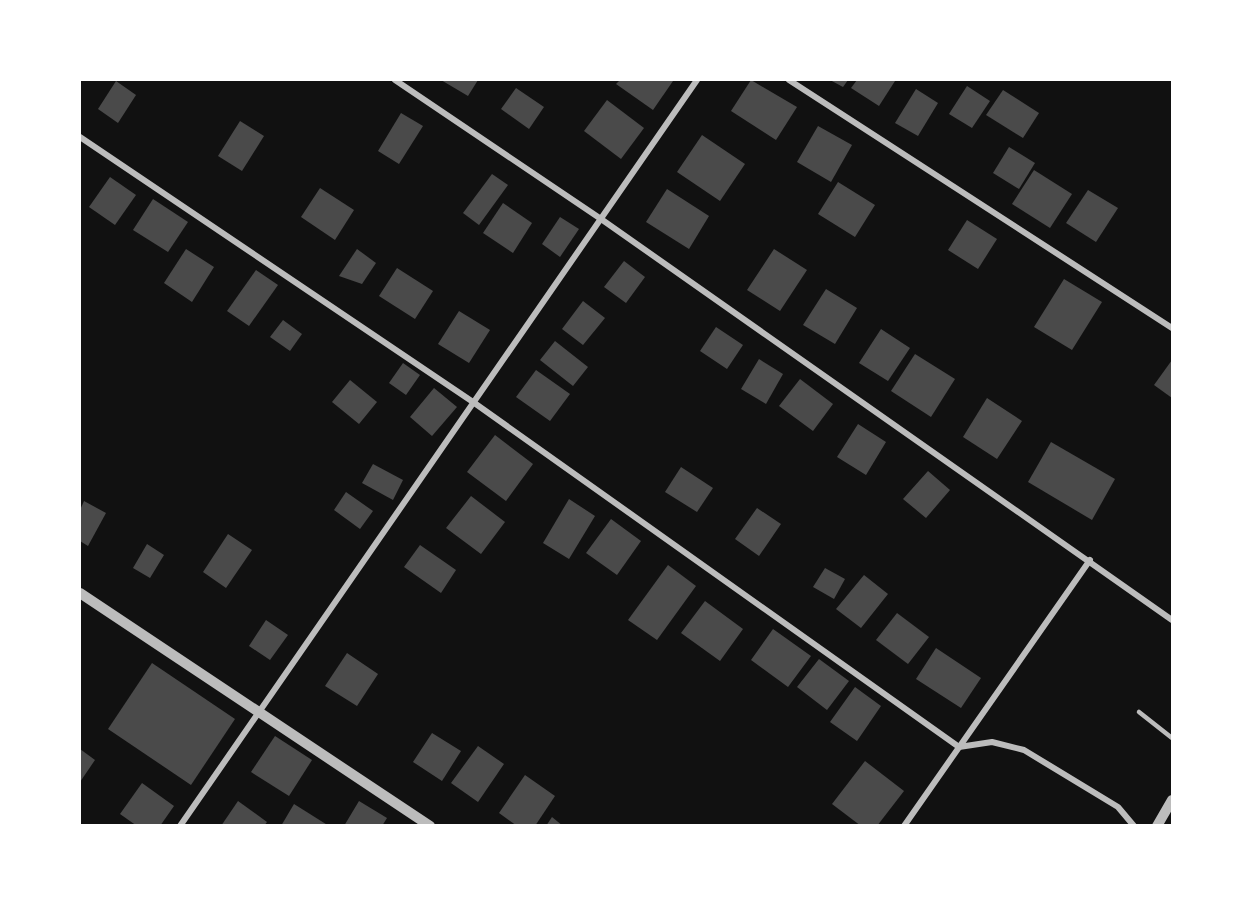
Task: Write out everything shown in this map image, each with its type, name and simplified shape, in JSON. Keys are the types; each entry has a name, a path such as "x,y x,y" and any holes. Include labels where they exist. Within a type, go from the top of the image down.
{"street":[{"path":"395,80 601,219 1173,620"},
{"path":"180,825 261,712 697,80"},
{"path":"789,80 1173,328"},
{"path":"80,137 473,402 959,747 992,742 1024,750 1118,807 1134,825"},
{"path":"904,825 1090,560"},
{"path":"80,593 430,825"},
{"path":"1157,825 1173,800"}],"lane":[{"path":"1139,712 1173,738"}],"building":[{"path":"441,80 478,80 468,96"},
{"path":"620,80 673,81 653,110 616,84"},
{"path":"751,80 797,107 776,140 731,111"},
{"path":"830,80 848,80 843,87"},
{"path":"857,80 895,81 879,106 851,88"},
{"path":"116,81 136,95 118,123 98,109"},
{"path":"967,86 990,101 972,128 949,114"},
{"path":"516,88 544,107 529,129 501,109"},
{"path":"916,89 938,103 918,136 895,123"},
{"path":"1003,90 1039,113 1023,138 986,115"},
{"path":"607,100 644,128 621,159 584,131"},
{"path":"401,113 423,126 399,164 378,151"},
{"path":"240,121 264,136 242,171 218,156"},
{"path":"818,126 852,145 831,182 797,162"},
{"path":"702,135 745,164 720,201 677,172"},
{"path":"1009,147 1035,163 1019,189 993,173"},
{"path":"1034,170 1072,194 1050,228 1012,204"},
{"path":"492,174 508,185 479,225 463,213"},
{"path":"110,177 136,195 115,225 89,207"},
{"path":"838,182 875,205 855,237 818,214"},
{"path":"320,188 354,210 335,240 301,217"},
{"path":"667,189 709,216 689,249 646,222"},
{"path":"1088,190 1118,208 1096,242 1066,223"},
{"path":"153,199 188,222 168,252 133,230"},
{"path":"503,203 532,223 513,253 483,233"},
{"path":"560,217 579,229 560,257 542,244"},
{"path":"967,220 997,239 978,269 948,250"},
{"path":"186,249 214,267 192,302 164,283"},
{"path":"357,249 376,263 362,284 339,276"},
{"path":"774,249 807,270 780,311 747,290"},
{"path":"624,261 645,277 626,303 604,287"},
{"path":"397,268 433,291 415,319 379,296"},
{"path":"256,270 278,285 249,326 227,311"},
{"path":"1064,279 1102,302 1072,350 1034,327"},
{"path":"826,289 857,308 835,344 803,325"},
{"path":"583,301 605,318 583,345 562,329"},
{"path":"459,311 490,330 469,363 438,344"},
{"path":"283,320 302,334 290,351 270,337"},
{"path":"716,327 743,345 727,369 700,351"},
{"path":"881,329 910,348 888,381 859,363"},
{"path":"555,341 588,367 573,386 540,360"},
{"path":"915,354 955,379 931,417 891,391"},
{"path":"759,359 783,374 766,404 741,389"},
{"path":"1172,360 1172,398 1154,385"},
{"path":"403,363 420,375 406,395 389,383"},
{"path":"536,370 570,394 550,421 516,397"},
{"path":"800,379 833,404 813,431 779,406"},
{"path":"350,380 377,402 359,424 332,402"},
{"path":"434,388 457,407 432,436 410,417"},
{"path":"987,398 1022,421 997,459 963,437"},
{"path":"858,424 886,442 866,475 837,457"},
{"path":"495,435 533,464 506,501 467,472"},
{"path":"1051,442 1115,479 1092,520 1028,482"},
{"path":"373,464 403,480 393,500 362,483"},
{"path":"681,467 713,488 697,512 665,492"},
{"path":"928,471 950,490 926,518 903,499"},
{"path":"346,492 373,511 360,529 334,510"},
{"path":"471,496 505,522 481,554 446,528"},
{"path":"569,499 595,516 569,559 543,543"},
{"path":"84,501 106,513 88,546 80,541 80,510"},
{"path":"757,508 781,524 759,556 735,539"},
{"path":"611,519 641,541 617,575 586,553"},
{"path":"228,534 252,550 226,588 203,572"},
{"path":"147,544 164,555 150,578 133,568"},
{"path":"420,545 456,570 441,593 404,567"},
{"path":"668,565 696,586 657,640 628,620"},
{"path":"825,568 845,579 834,599 813,587"},
{"path":"864,575 888,594 861,628 836,609"},
{"path":"705,601 743,629 720,661 681,633"},
{"path":"897,613 929,637 908,664 876,640"},
{"path":"266,620 288,635 270,660 249,646"},
{"path":"773,629 811,656 788,687 751,660"},
{"path":"936,648 981,678 961,708 916,679"},
{"path":"347,653 378,674 357,706 325,686"},
{"path":"819,659 849,681 827,710 797,687"},
{"path":"152,663 235,719 191,785 108,729"},
{"path":"855,687 881,706 857,741 830,722"},
{"path":"432,733 461,751 442,781 413,762"},
{"path":"275,736 312,760 289,796 251,772"},
{"path":"478,746 504,764 478,802 451,783"},
{"path":"80,749 95,760 80,782"},
{"path":"865,761 904,791 877,826 861,826 832,804"},
{"path":"525,775 555,796 535,826 517,826 499,813"},
{"path":"142,783 174,806 160,826 137,826 120,814"},
{"path":"238,801 267,822 264,826 221,826"},
{"path":"359,801 387,818 382,826 344,826"},
{"path":"294,804 329,826 281,826"},
{"path":"552,817 563,826 546,826"}]}
